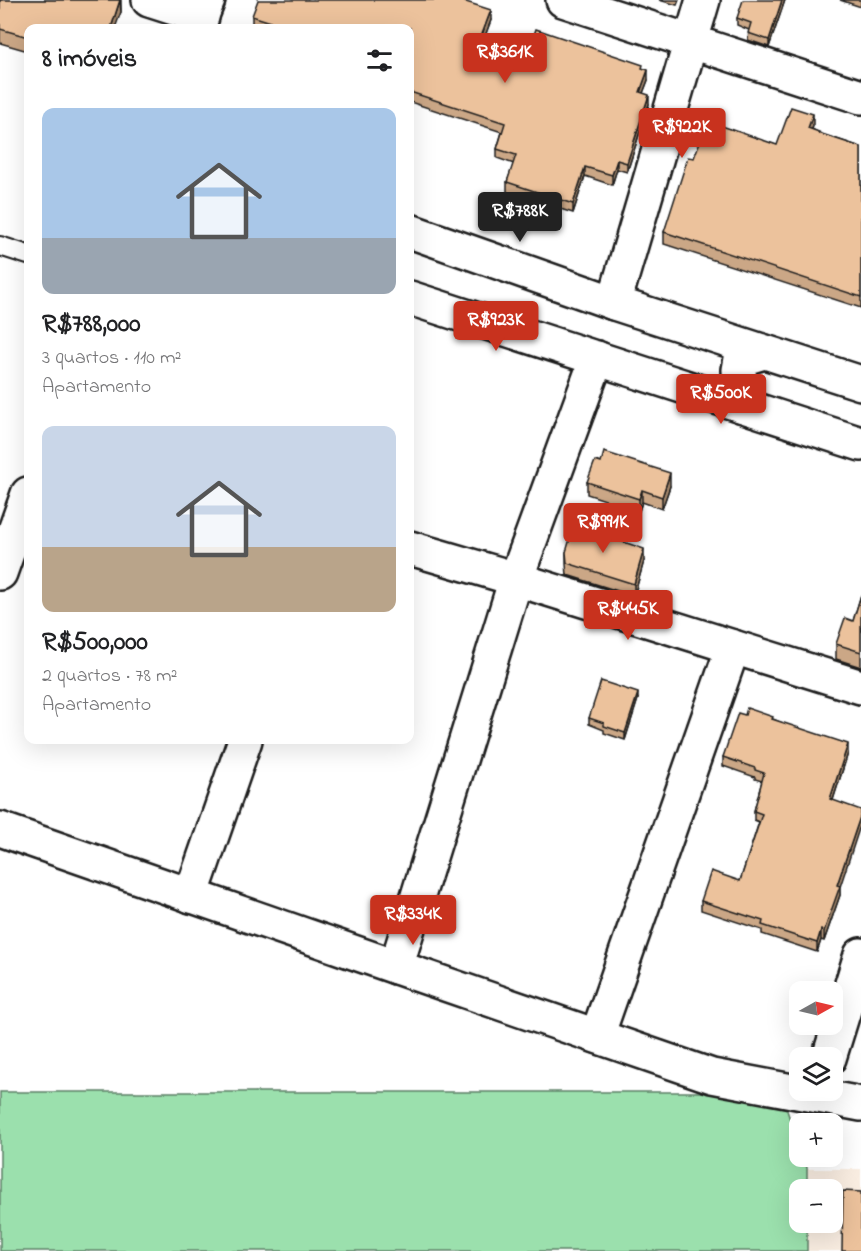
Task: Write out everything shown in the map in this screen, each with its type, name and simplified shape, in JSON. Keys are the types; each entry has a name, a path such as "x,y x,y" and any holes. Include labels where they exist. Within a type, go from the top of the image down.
{"street":[{"path":"149,0 202,15"},
{"path":"563,0 861,97"},
{"path":"614,303 703,0"},
{"path":"414,232 614,303 861,383"},
{"path":"414,299 861,444"},
{"path":"741,405 739,370 741,359 764,352"},
{"path":"396,968 516,579 597,358"},
{"path":"3,553 24,503"},
{"path":"414,549 861,687"},
{"path":"597,1036 733,647"},
{"path":"191,896 244,744"},
{"path":"0,829 712,1076 789,1088"},
{"path":"832,1047 861,955"},
{"path":"843,1099 861,1104"}],"lane":[{"path":"0,246 24,254"}],"shaded area":[{"path":"807,1169 861,1169 861,1251 807,1251 807,1233 843,1233 843,1179 807,1179"}],"green space":[{"path":"0,1092 781,1092 789,1116 789,1167 807,1168 807,1179 789,1179 789,1233 807,1233 807,1251 0,1251"}],"building":[{"path":"0,0 120,0 112,24 24,24 24,36 0,29"},
{"path":"258,0 460,0 491,10 481,37 528,52 536,29 643,65 642,68 648,70 640,92 649,95 627,163 617,160 612,175 585,167 573,204 507,182 516,155 497,149 505,123 414,93 414,24 277,24 252,16"},
{"path":"743,0 782,0 769,40 748,33 751,23 737,18"},
{"path":"791,107 813,114 808,128 861,147 861,297 664,232 688,157 694,158 702,136 714,140 719,125 777,145"},
{"path":"604,452 670,473 662,497 642,490 639,499 587,482 595,461 601,463"},
{"path":"575,522 644,549 634,584 567,563 566,552"},
{"path":"861,595 861,652 836,644 845,618 853,621"},
{"path":"601,681 638,693 625,733 589,718"},
{"path":"747,708 773,717 772,719 848,744 830,799 861,810 861,814 837,885 840,886 824,931 821,930 817,943 762,925 763,921 701,901 711,871 740,881 762,814 754,811 764,773 723,757 738,713 745,715"},
{"path":"843,1191 861,1192 861,1251 842,1251"}]}
